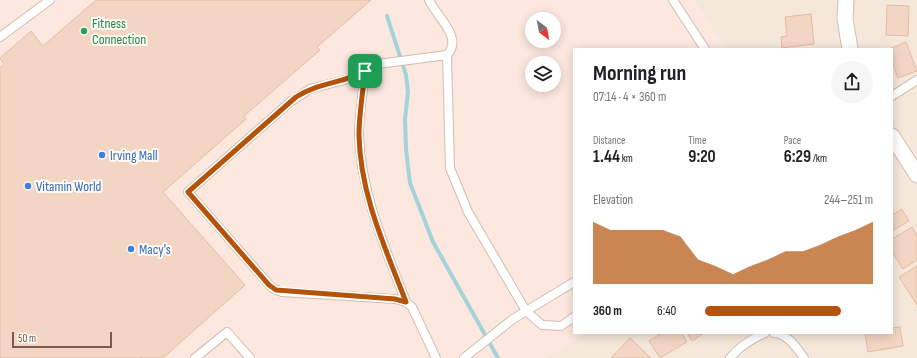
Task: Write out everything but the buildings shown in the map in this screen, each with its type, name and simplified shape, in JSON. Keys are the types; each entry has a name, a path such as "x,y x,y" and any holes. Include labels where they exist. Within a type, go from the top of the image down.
{"street":[{"path":"846,0 845,19 850,48"},
{"path":"893,137 916,170"}],"lane":[{"path":"0,37 50,0"},
{"path":"429,0 452,36 452,46 447,55 450,168 468,212 526,311 542,325 561,326 573,318"},
{"path":"673,0 703,48"},
{"path":"436,358 412,307 406,302 395,299 276,290 269,285 188,192 296,97 317,86 348,79 378,64 447,55"},
{"path":"365,71 359,134 365,188 378,230 406,302"},
{"path":"893,95 917,80"},
{"path":"464,358 513,319 573,283"},
{"path":"195,358 227,332 250,358"},
{"path":"730,358 738,348 751,339 763,334"},
{"path":"781,334 790,340 804,358"}],"shaded area":[{"name":"Irving Mall","path":"0,0 694,0 724,48 573,48 573,334 585,334 544,358 0,358"},
{"path":"694,0 917,0 917,358 544,358 585,334 893,334 893,48 724,48"}],"waterway":[{"path":"387,16 406,75 408,92 405,119 406,149 410,183 433,242 498,358"}],"place":[{"name":"Fitness Connection","path":"84,31"},
{"name":"Irving Mall","path":"102,155"},
{"name":"Vitamin World","path":"28,186"},
{"name":"Macy's","path":"131,249"}],"route":[{"path":"365,71 359,134 365,188 378,230 406,302 395,299 282,292 276,290 269,285 188,192 296,97 317,86 348,79 365,71"}]}
